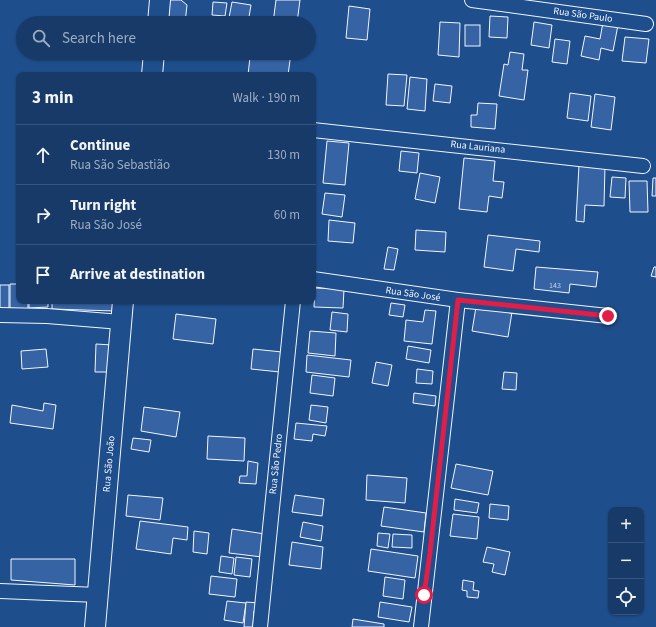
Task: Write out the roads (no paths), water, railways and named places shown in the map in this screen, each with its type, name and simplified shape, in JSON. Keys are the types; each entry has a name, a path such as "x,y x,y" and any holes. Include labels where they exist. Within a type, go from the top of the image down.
{"street":[{"path":"159,16 160,0"},
{"name":"Rua São Paulo","path":"472,0 646,24"},
{"path":"152,72 153,60"},
{"name":"Rua Lauriana","path":"316,130 643,166"},
{"name":"Rua São José","path":"316,279 458,300 608,316"},
{"path":"421,627 458,300"},
{"name":"Rua São João","path":"95,627 123,304"},
{"name":"Rua São Pedro","path":"260,627 293,304"},
{"path":"0,315 47,316 121,322"},
{"path":"0,591 98,595"}]}
